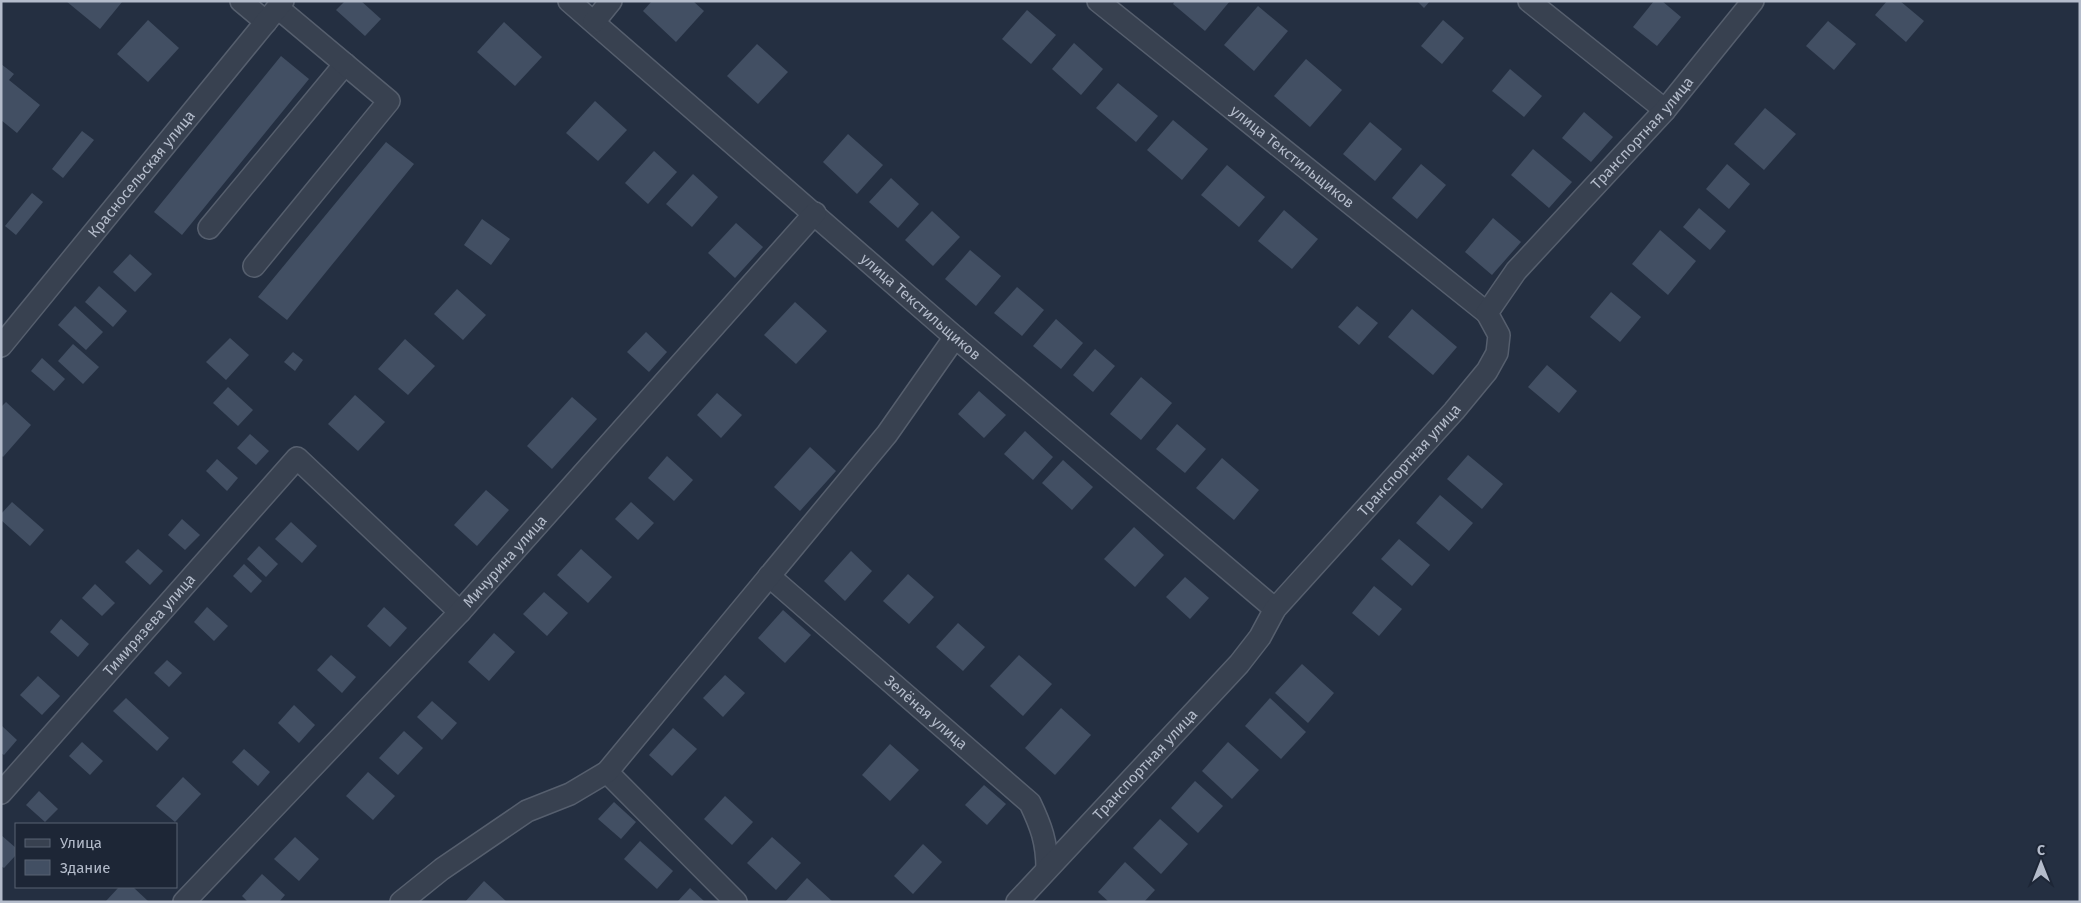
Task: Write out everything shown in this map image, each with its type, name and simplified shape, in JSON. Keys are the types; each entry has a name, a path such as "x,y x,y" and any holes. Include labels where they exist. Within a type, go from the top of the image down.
{"street":[{"path":"241,1 276,10 389,101 254,266"},
{"name":"улица Текстильщиков","path":"570,1 955,337 1275,609"},
{"path":"594,22 611,1"},
{"name":"улица Текстильщиков","path":"1098,1 1487,313"},
{"path":"1529,1 1665,110"},
{"name":"Транспортная улица","path":"1016,902 1239,664 1260,637 1275,609 1454,411 1487,371 1497,353 1499,335 1487,313 1516,271 1665,110 1753,1"},
{"name":"Красносельская улица","path":"1,346 276,10"},
{"path":"209,228 345,64"},
{"name":"Мичурина улица","path":"184,902 460,612 815,213"},
{"path":"401,902 442,869 527,811 570,794 607,772 886,434 955,337"},
{"name":"Тимирязева улица","path":"1,792 297,458 460,612"},
{"name":"Зелёная улица","path":"769,576 1030,803 1042,830 1047,854 1047,869"},
{"path":"607,772 736,902"}],"building":[{"path":"66,1 121,1 122,2 100,29"},
{"path":"345,1 361,1 381,19 365,36 336,10"},
{"path":"652,1 693,1 704,11 676,42 643,11"},
{"path":"1175,1 1230,1 1205,31 1173,4"},
{"path":"1417,1 1430,1 1424,8"},
{"path":"1654,1 1662,1 1681,17 1657,46 1633,27"},
{"path":"1887,1 1900,1 1924,21 1906,42 1875,15"},
{"path":"1258,6 1288,31 1254,71 1224,45"},
{"path":"1027,10 1056,35 1031,64 1002,39"},
{"path":"148,20 179,48 148,82 117,54"},
{"path":"1443,20 1464,38 1442,64 1421,46"},
{"path":"1828,21 1856,44 1834,70 1806,46"},
{"path":"504,22 542,57 515,86 477,52"},
{"path":"1074,43 1103,69 1081,95 1052,69"},
{"path":"757,44 788,72 758,104 727,76"},
{"path":"281,56 309,79 182,235 154,212"},
{"path":"1306,59 1342,90 1310,127 1274,96"},
{"path":"1,64 14,74 9,80 40,105 17,133 1,120"},
{"path":"1510,69 1542,96 1524,117 1492,91"},
{"path":"1118,83 1158,116 1136,142 1096,108"},
{"path":"595,101 627,130 598,161 566,133"},
{"path":"1765,108 1796,134 1764,170 1734,144"},
{"path":"1584,112 1613,137 1591,162 1562,138"},
{"path":"1173,120 1208,149 1182,180 1147,150"},
{"path":"1370,122 1402,149 1375,181 1343,154"},
{"path":"82,131 94,140 63,178 52,169"},
{"path":"848,134 883,165 857,194 823,162"},
{"path":"386,142 414,164 287,320 258,297"},
{"path":"1533,149 1572,182 1549,208 1511,175"},
{"path":"654,151 677,172 648,204 625,183"},
{"path":"1421,164 1446,185 1417,219 1392,198"},
{"path":"1727,164 1750,184 1729,209 1706,189"},
{"path":"1227,165 1265,197 1239,227 1201,195"},
{"path":"693,174 718,197 692,227 666,204"},
{"path":"891,178 919,204 898,228 869,202"},
{"path":"32,193 43,202 16,235 5,226"},
{"path":"1699,208 1726,231 1710,250 1683,227"},
{"path":"1284,210 1318,239 1292,269 1258,241"},
{"path":"932,211 960,237 933,266 905,240"},
{"path":"1493,218 1521,242 1492,275 1465,252"},
{"path":"482,219 510,239 491,265 464,245"},
{"path":"736,223 763,247 735,278 708,253"},
{"path":"1660,230 1696,261 1668,295 1632,264"},
{"path":"970,250 1001,276 976,306 945,279"},
{"path":"130,254 152,274 135,292 113,272"},
{"path":"99,286 127,311 113,327 85,302"},
{"path":"1017,287 1044,310 1022,336 994,313"},
{"path":"457,289 486,315 463,340 434,314"},
{"path":"1611,292 1641,317 1620,342 1590,317"},
{"path":"795,302 827,331 796,364 764,335"},
{"path":"75,306 103,332 86,350 58,325"},
{"path":"1357,306 1378,323 1359,345 1338,327"},
{"path":"1412,309 1457,347 1433,375 1388,337"},
{"path":"1056,319 1083,343 1061,369 1033,346"},
{"path":"646,332 667,352 649,372 627,352"},
{"path":"230,338 249,355 226,380 206,362"},
{"path":"405,339 435,366 408,395 378,369"},
{"path":"73,344 99,367 83,384 58,361"},
{"path":"1095,349 1115,366 1093,392 1073,375"},
{"path":"293,352 303,360 295,371 284,362"},
{"path":"42,358 65,379 54,391 31,371"},
{"path":"1547,365 1577,391 1559,413 1528,387"},
{"path":"1141,377 1172,403 1141,440 1110,414"},
{"path":"228,387 253,410 238,426 213,403"},
{"path":"979,391 1006,415 984,438 958,414"},
{"path":"717,393 742,415 721,438 697,415"},
{"path":"355,395 385,422 358,451 328,424"},
{"path":"572,397 597,419 552,469 527,446"},
{"path":"6,402 31,425 3,457 1,455 1,407"},
{"path":"1177,424 1206,449 1185,473 1156,449"},
{"path":"1025,431 1053,457 1033,480 1004,454"},
{"path":"250,434 269,451 256,465 237,448"},
{"path":"810,447 836,471 800,511 774,487"},
{"path":"1468,455 1503,484 1482,509 1447,479"},
{"path":"667,456 693,480 674,501 648,478"},
{"path":"1222,458 1259,490 1234,520 1196,488"},
{"path":"217,459 238,478 227,491 206,471"},
{"path":"1063,460 1093,487 1072,510 1042,483"},
{"path":"486,490 509,510 477,546 454,525"},
{"path":"1440,495 1473,523 1449,551 1416,523"},
{"path":"12,502 44,530 30,546 1,520 1,514"},
{"path":"631,502 654,523 638,540 615,519"},
{"path":"182,519 200,535 185,550 168,535"},
{"path":"291,522 317,546 302,563 275,539"},
{"path":"1134,527 1164,555 1135,587 1104,559"},
{"path":"1399,539 1430,565 1412,586 1381,559"},
{"path":"259,546 278,564 266,577 247,559"},
{"path":"138,549 163,571 150,585 125,562"},
{"path":"581,549 612,577 588,603 557,575"},
{"path":"851,551 872,571 845,601 824,581"},
{"path":"244,564 262,581 251,593 233,576"},
{"path":"908,574 934,597 909,624 883,601"},
{"path":"1185,577 1209,598 1190,619 1166,597"},
{"path":"95,584 115,603 102,616 82,598"},
{"path":"1374,586 1402,609 1379,636 1352,613"},
{"path":"544,592 568,613 547,636 523,614"},
{"path":"207,607 228,626 214,641 194,622"},
{"path":"384,607 407,628 390,647 367,626"},
{"path":"783,610 811,635 785,663 758,638"},
{"path":"61,619 89,644 78,657 50,632"},
{"path":"958,623 985,647 963,671 936,647"},
{"path":"494,633 515,652 489,681 468,662"},
{"path":"331,655 356,677 342,693 317,670"},
{"path":"1019,655 1052,684 1023,716 990,686"},
{"path":"167,660 182,673 169,687 154,673"},
{"path":"1302,664 1334,693 1308,723 1275,693"},
{"path":"725,675 745,693 723,717 703,698"},
{"path":"38,676 60,696 42,715 20,695"},
{"path":"126,698 169,738 157,751 113,711"},
{"path":"1270,698 1306,732 1281,759 1245,726"},
{"path":"432,701 457,723 442,740 417,717"},
{"path":"294,705 315,725 299,743 278,723"},
{"path":"1061,708 1091,735 1055,775 1025,748"},
{"path":"2,726 17,740 4,755 1,753"},
{"path":"673,728 697,749 672,776 649,755"},
{"path":"404,731 423,748 398,775 379,758"},
{"path":"82,742 103,761 90,775 69,756"},
{"path":"1228,742 1259,770 1232,799 1202,771"},
{"path":"890,744 919,770 890,801 862,775"},
{"path":"244,749 270,772 258,786 232,762"},
{"path":"368,772 395,796 373,820 346,796"},
{"path":"183,777 201,794 175,822 156,806"},
{"path":"1195,781 1223,806 1198,833 1171,808"},
{"path":"984,785 1006,804 987,825 965,805"},
{"path":"39,791 58,809 45,822 26,805"},
{"path":"725,796 753,822 732,845 704,819"},
{"path":"614,802 636,822 621,839 598,819"},
{"path":"1160,819 1188,844 1161,874 1133,848"},
{"path":"1,835 15,847 15,856 4,868 1,866"},
{"path":"295,837 319,859 299,881 274,859"},
{"path":"772,837 801,863 776,890 747,863"},
{"path":"640,841 673,871 657,889 624,859"},
{"path":"923,844 942,862 913,894 894,876"},
{"path":"1125,862 1155,890 1144,902 1109,902 1098,892"},
{"path":"262,874 285,895 279,902 248,902 242,896"},
{"path":"807,878 833,902 785,902"},
{"path":"484,881 507,902 465,902"},
{"path":"118,888 134,888 149,902 107,902"},
{"path":"690,888 705,902 677,902"}]}
